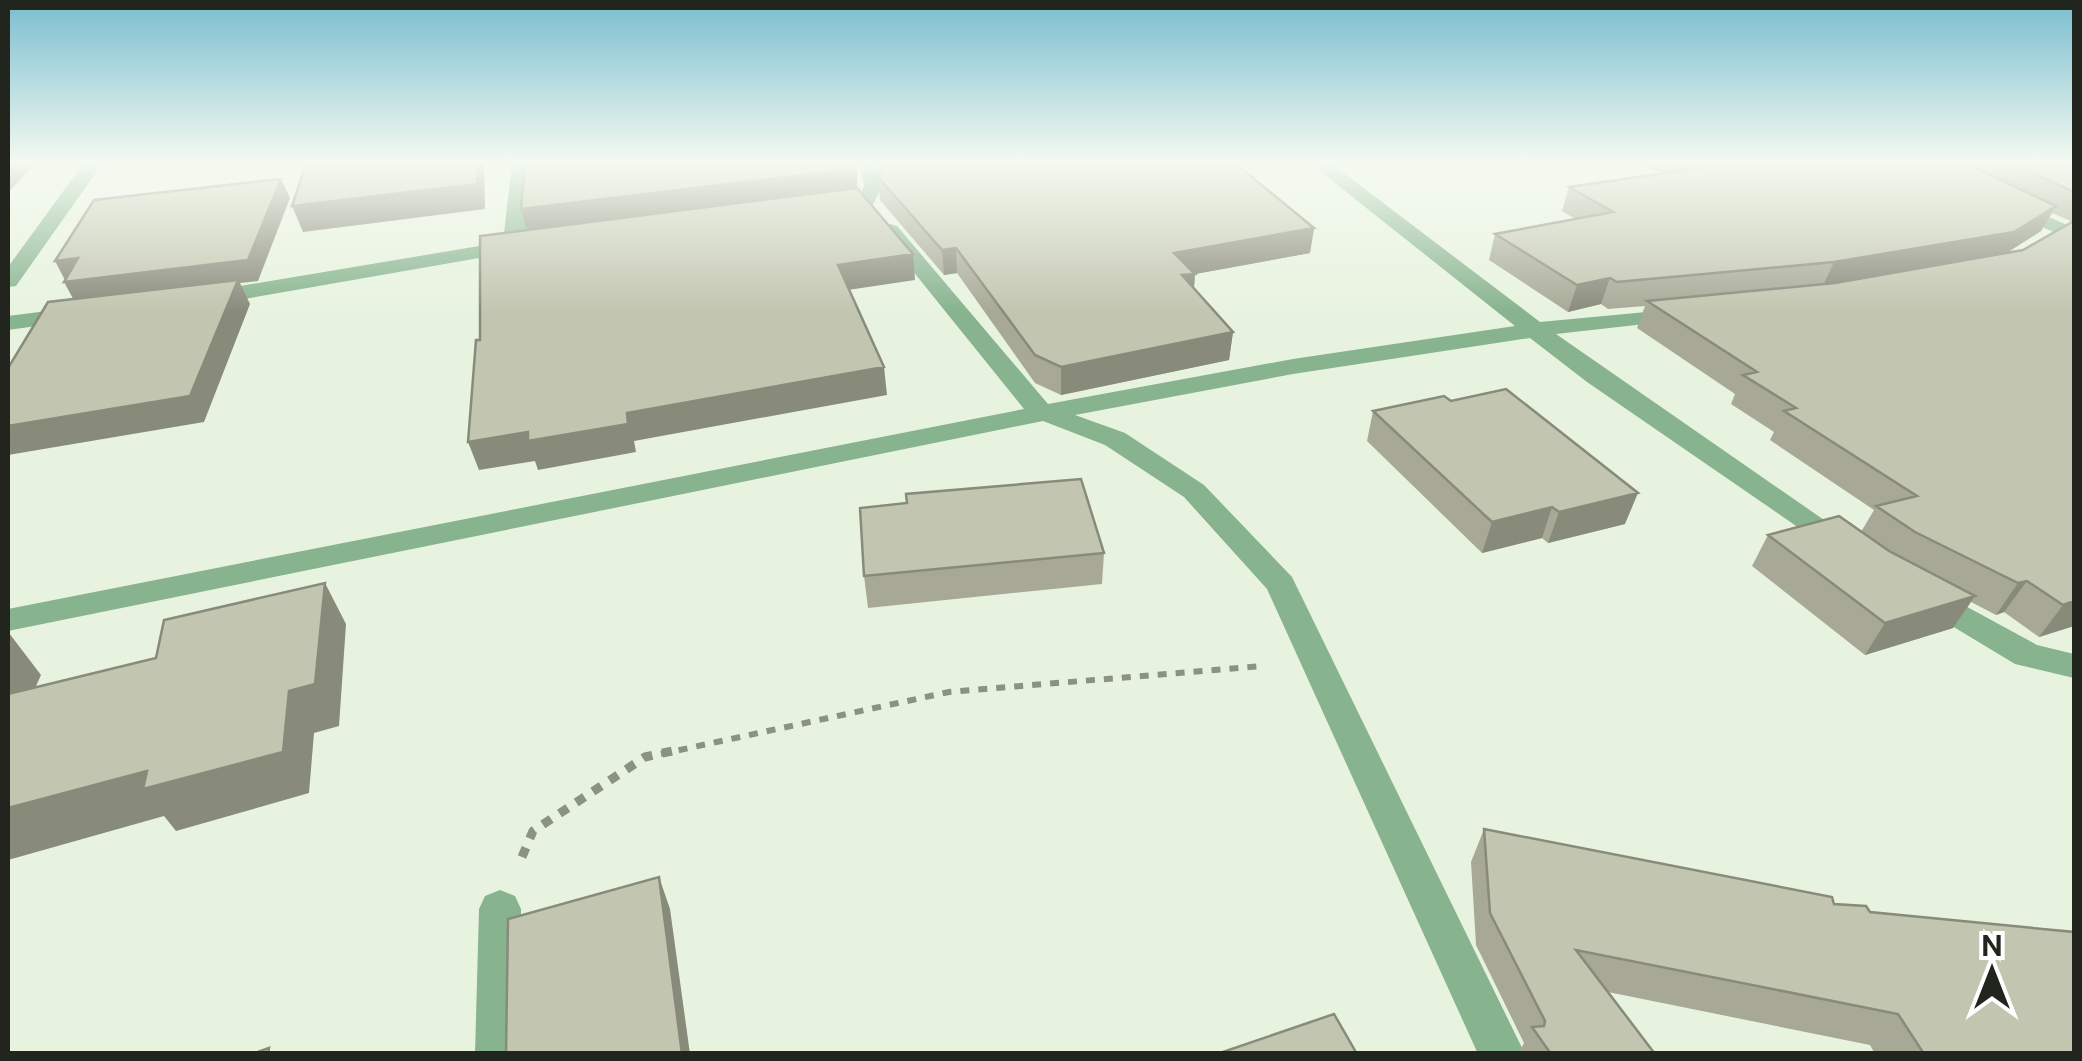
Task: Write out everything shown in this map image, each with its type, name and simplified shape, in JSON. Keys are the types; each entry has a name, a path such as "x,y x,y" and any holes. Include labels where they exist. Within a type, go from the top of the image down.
{"street":[{"path":"8,281 56,214"},
{"path":"185,301 523,245 523,214"},
{"path":"876,214 1038,410 1115,439 1194,492 1281,584 1502,1054"},
{"path":"1384,214 1531,328 1869,562"},
{"path":"2026,214 2068,233"},
{"path":"2034,249 2068,233"},
{"path":"8,323 106,311"},
{"path":"8,620 630,498 1038,410 1531,328 1706,311"},
{"path":"1898,582 2028,655 2074,666"},
{"path":"498,1054 500,909"}],"path":[{"path":"500,909 534,831 645,757 950,692 1318,663"}],"building":[{"path":"85,214 267,214 248,260 64,282 78,258 55,261"},
{"path":"657,214 879,214 913,254 838,265 884,367 627,413 628,424 528,441 528,432 468,442 476,340 480,340 480,236"},
{"path":"910,214 1296,214 1314,228 1174,253 1195,274 1182,275 1233,332 1061,367 1035,355 956,248 942,250"},
{"path":"1605,214 2044,214 2014,232 1834,262 1617,282 1610,278 1577,285 1495,234"},
{"path":"2074,221 2074,601 2063,605 2027,581 2018,583 1915,532 1876,506 1917,496 1784,411 1796,408 1743,375 1757,372 1647,301 1835,283 2023,250"},
{"path":"238,280 190,396 8,426 8,368 48,302"},
{"path":"1506,389 1638,493 1559,512 1552,507 1492,522 1373,411 1444,396 1451,401"},
{"path":"1081,479 1104,553 864,576 860,508 907,503 906,494"},
{"path":"1839,516 1889,551 1975,596 1885,623 1768,535"},
{"path":"325,583 315,684 289,691 283,752 143,789 147,771 8,808 8,694 156,658 164,620"},
{"path":"1484,829 1832,897 1834,904 1866,906 1870,912 2074,932 2074,1054 1924,1054 1898,1014 1576,950 1655,1054 1551,1054 1532,1027 1544,1026 1545,1021 1490,913"},
{"path":"659,877 682,1054 506,1054 508,919"},
{"path":"1334,1014 1357,1054 1217,1054"}]}
